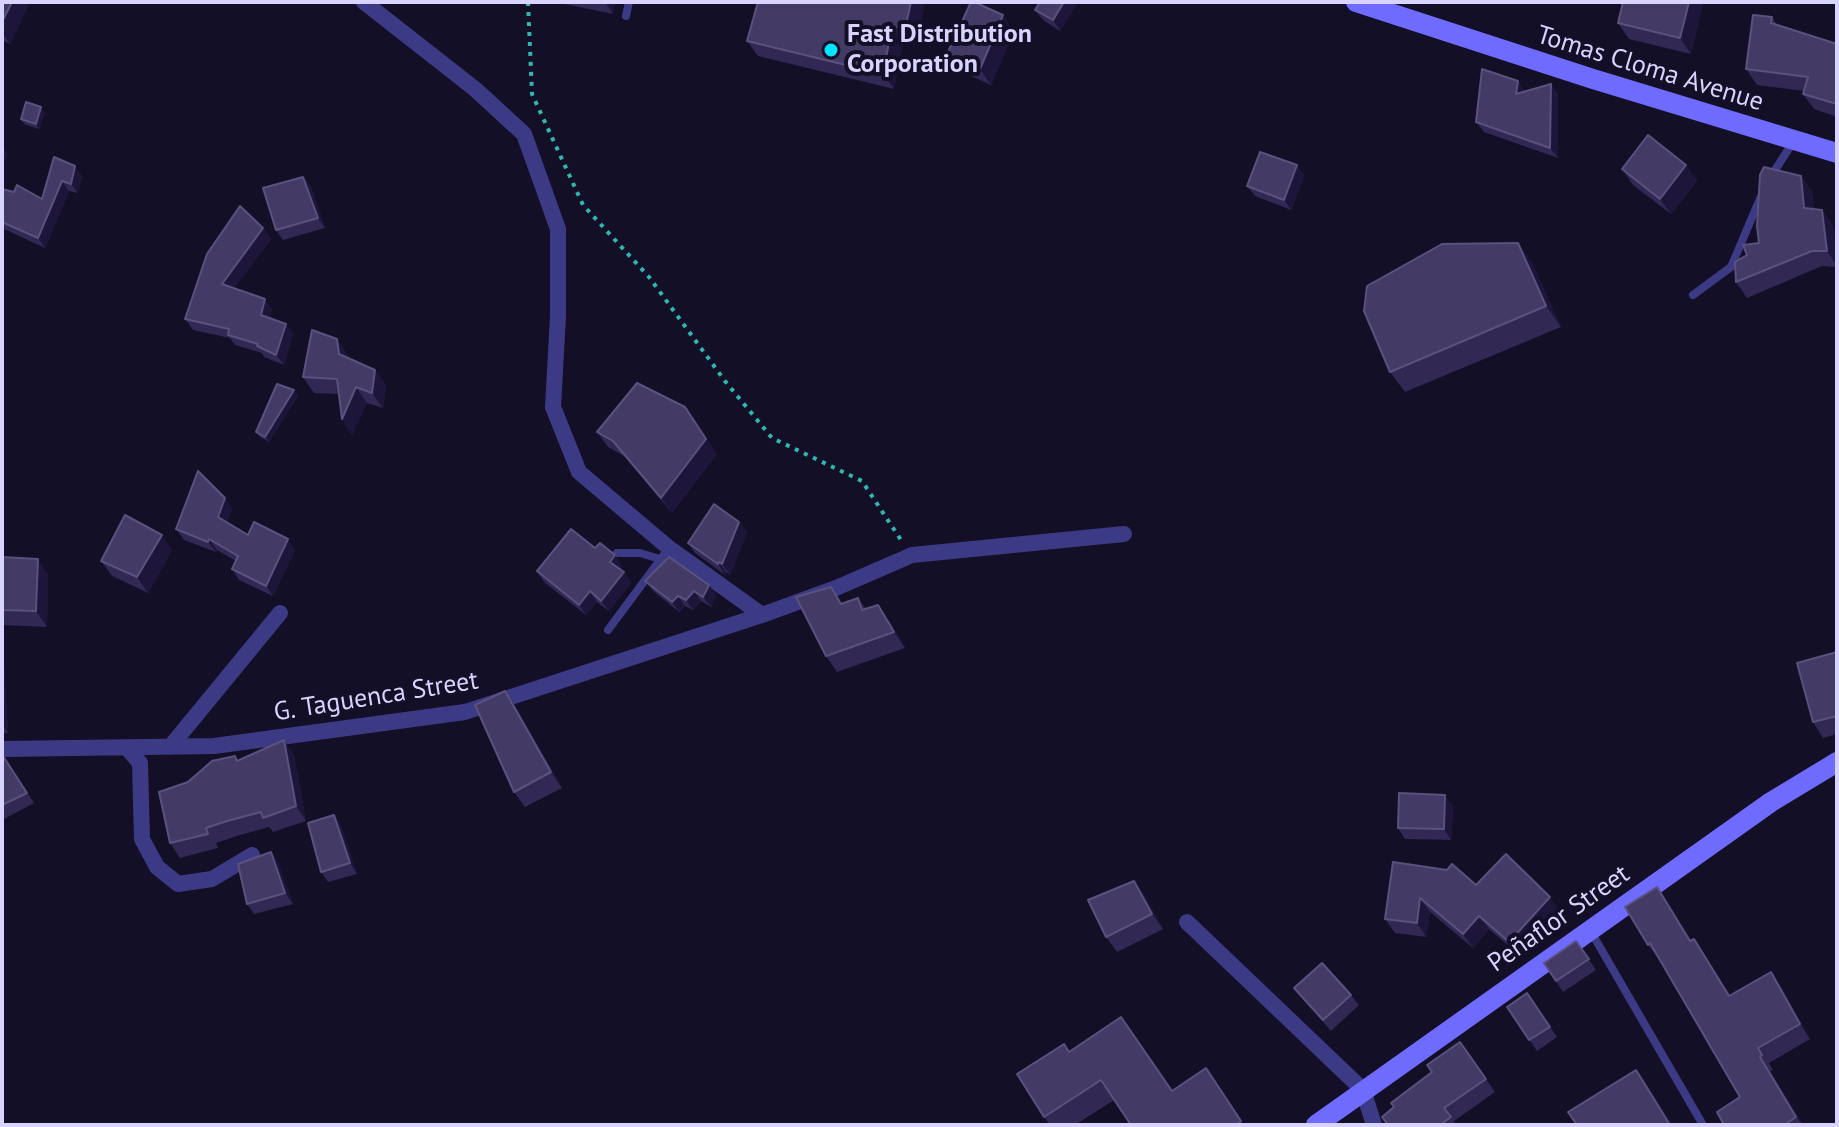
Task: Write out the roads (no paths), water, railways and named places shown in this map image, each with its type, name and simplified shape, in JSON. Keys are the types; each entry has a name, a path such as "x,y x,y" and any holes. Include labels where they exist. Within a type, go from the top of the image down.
{"main road":[{"name":"Tomas Cloma Avenue","path":"1356,2 1837,153"},
{"name":"Peñaflor Street","path":"1316,1125 1771,802 1837,762"}],"street":[{"path":"364,2 475,89 524,134 558,229 558,316 553,407 579,472 665,554 762,615"},
{"name":"G. Taguenca Street","path":"2,749 170,747 244,742 465,712 762,615 836,588 912,555 1124,534"},
{"path":"170,747 280,613"},
{"path":"127,748 140,763 142,839 157,867 178,884 212,879 252,855"},
{"path":"1187,922 1363,1090 1374,1125"}],"lane":[{"path":"626,16 629,2"},
{"path":"1693,295 1731,267 1767,182 1794,141"},
{"path":"617,553 665,554"},
{"path":"608,630 665,554"},
{"path":"1589,929 1703,1125"}],"place":[{"name":"Fast Distribution Corporation","path":"831,50"}]}
